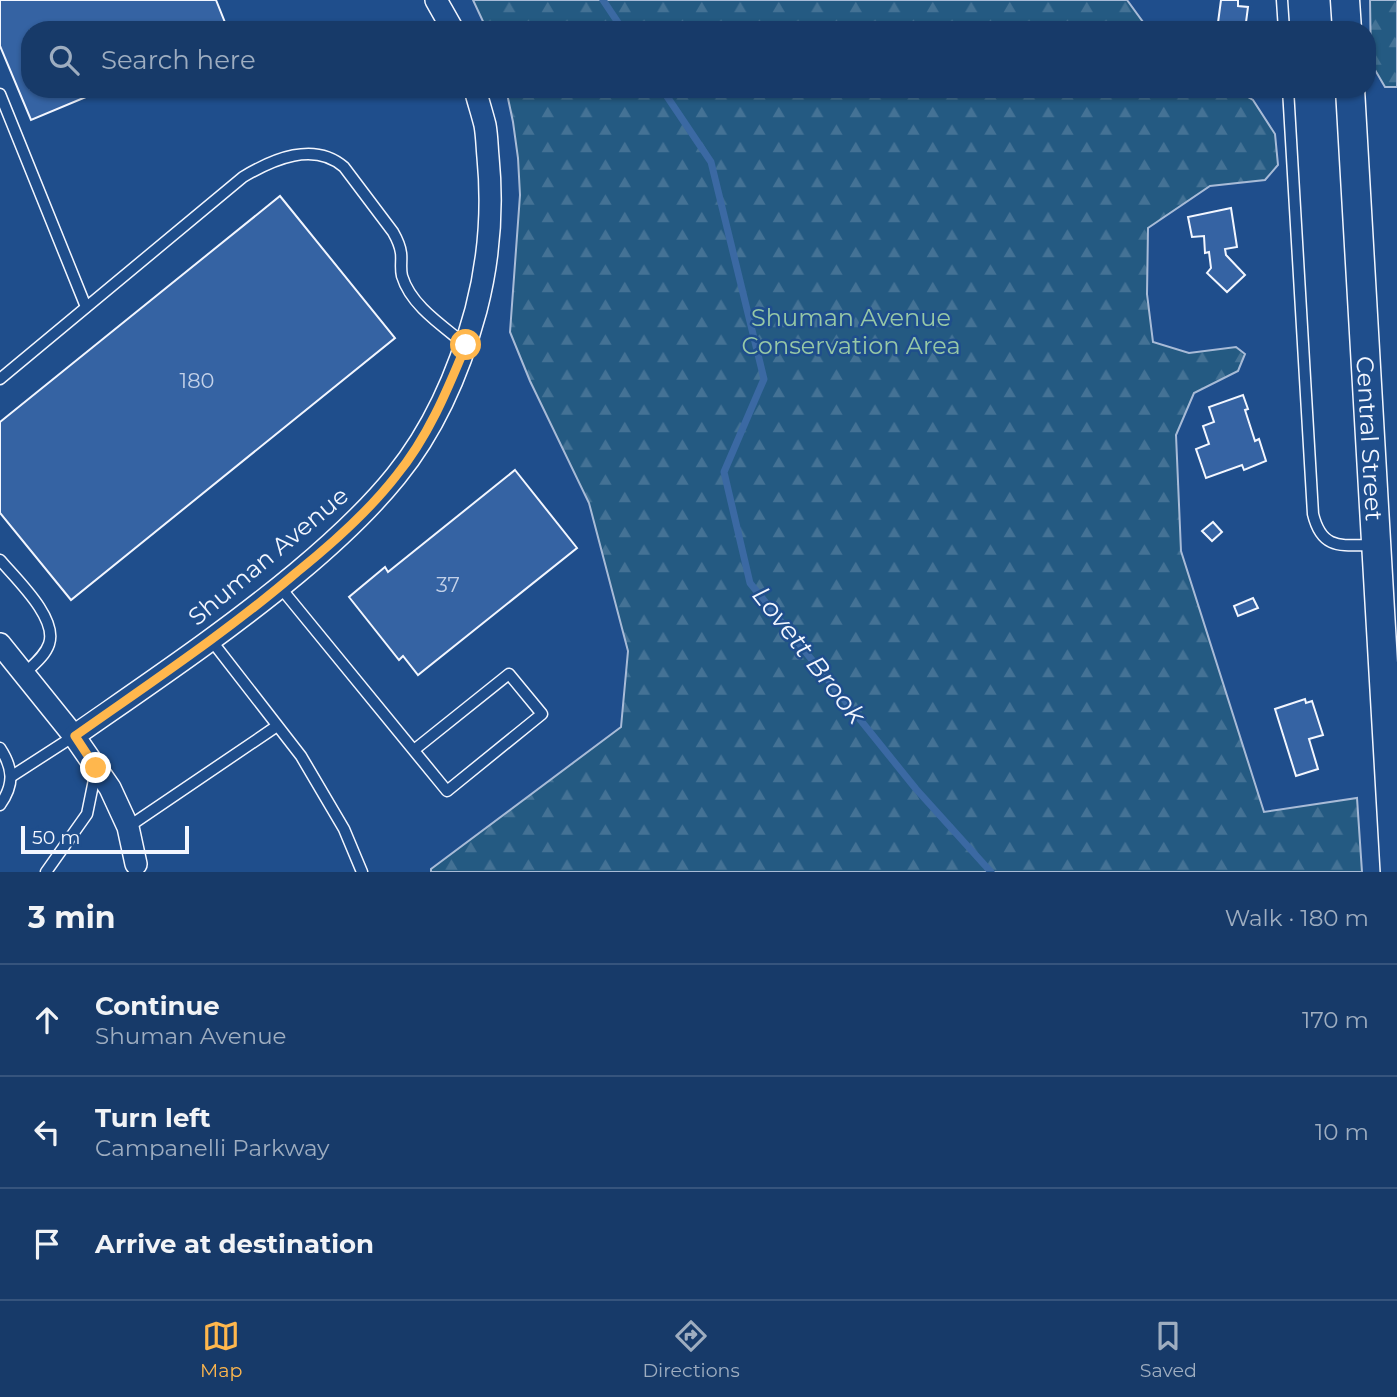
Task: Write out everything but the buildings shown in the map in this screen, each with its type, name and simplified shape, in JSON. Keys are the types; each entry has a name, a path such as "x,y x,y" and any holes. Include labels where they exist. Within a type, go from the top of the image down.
{"street":[{"path":"436,0 448,21"},
{"path":"1345,0 1346,21"},
{"name":"Shuman Avenue","path":"75,736 211,640 335,541 397,476 428,428 466,345 482,287 490,230 490,177 485,126 477,98"},
{"name":"Central Street","path":"1351,98 1395,872"},
{"path":"0,644 75,736 110,788 128,827 136,864"}],"lane":[{"path":"1282,0 1283,21"},
{"path":"0,94 86,307"},
{"path":"1289,98 1313,514 1316,527 1328,541 1348,545 1377,545"},
{"path":"0,379 243,177 280,159 308,153 334,159 344,167 393,232 401,252 402,275 413,296 431,317 466,345"},
{"path":"0,560 45,614 51,631 46,652 24,674"},
{"path":"280,587 447,791 542,714 509,674 414,750"},
{"path":"211,640 301,756 344,829 362,872"},
{"path":"128,827 277,726"},
{"path":"12,776 75,736"},
{"path":"0,747 12,776 8,794 0,805"},
{"path":"46,872 87,814 96,768"}],"green space":[{"path":"473,0 1127,0 1142,21 483,21"},
{"path":"1370,0 1397,0 1397,87 1385,87 1376,72 1376,21 1370,21"},
{"name":"Shuman Avenue Conservation Area","path":"508,98 1253,100 1275,134 1278,165 1265,180 1210,186 1148,228 1147,294 1153,342 1189,353 1236,347 1245,354 1238,371 1194,393 1176,435 1181,551 1264,812 1357,798 1362,872 431,872 431,869 621,727 628,651 589,503 530,381 510,332 520,195"}],"waterway":[{"name":"Lovett Brook","path":"603,0 617,21"},
{"name":"Lovett Brook","path":"668,98 711,162 764,379 724,472 750,583 916,789 991,872"}],"route":[{"path":"96,768 75,736 273,593 335,541 367,509 397,476 423,438 443,400 466,345"}]}
